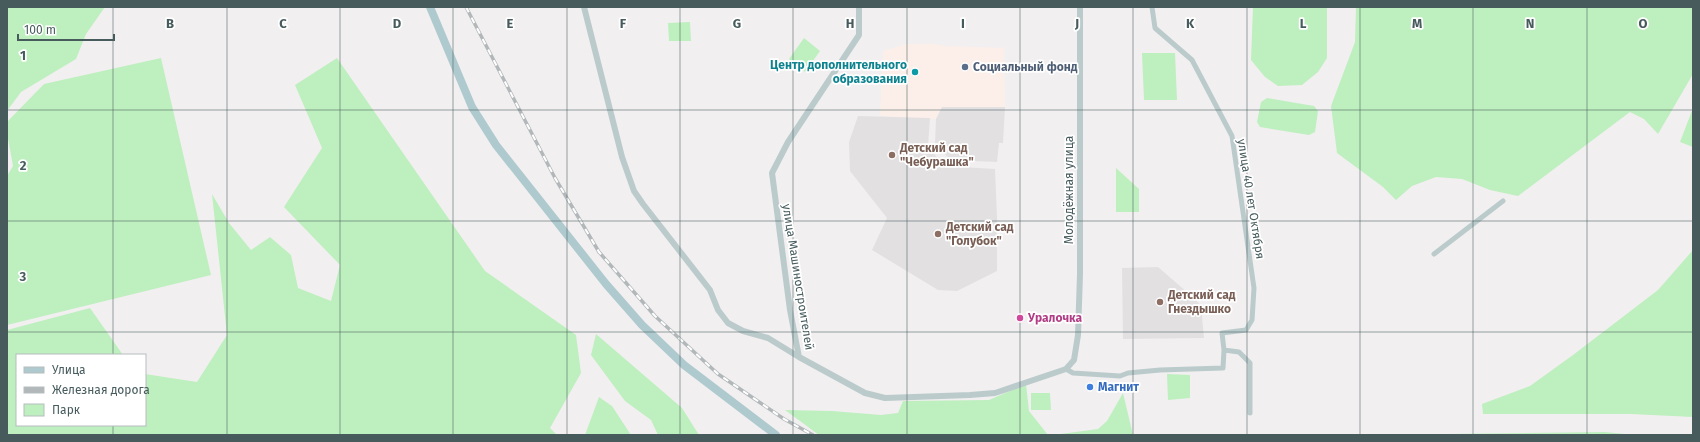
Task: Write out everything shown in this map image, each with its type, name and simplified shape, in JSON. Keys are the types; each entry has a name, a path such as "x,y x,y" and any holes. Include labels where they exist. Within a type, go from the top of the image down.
{"main road":[{"path":"430,7 472,107 496,145 606,284 642,325 684,365 776,435"}],"street":[{"path":"584,7 620,151 634,191 642,204 710,290 718,310 728,323 744,331 768,338 799,357"},
{"name":"улица Машиностроителей","path":"858,7 859,35 788,142 772,173 790,310 799,357 865,393 885,398 995,393 1066,369"},
{"name":"Молодёжная улица","path":"1066,369 1074,360 1078,335 1080,274 1080,7"},
{"name":"улица 40 лет Октября","path":"1152,7 1155,28 1192,60 1232,136 1254,288 1252,320 1246,330 1222,333 1224,350"},
{"path":"1434,254 1503,200"},
{"path":"1066,369 1073,373 1120,376 1128,373 1154,370 1223,368 1224,350 1239,352 1250,363 1250,413"}],"shaded area":[{"path":"906,44 1004,48 1005,107 942,107 936,119 880,116 883,51"},
{"name":"Детский сад \"Чебурашка\"","path":"942,107 1005,107 1003,143 999,143 997,162 950,160 935,143 936,119"},
{"name":"Детский сад \"Голубок\"","path":"858,116 930,118 928,146 944,166 995,169 997,271 957,291 938,290 872,250 887,218 850,171 849,142"},
{"name":"Детский сад Гнездышко","path":"1158,267 1201,306 1204,338 1123,339 1122,268"}],"green space":[{"path":"7,7 105,7 86,34 76,59 21,92 7,111"},
{"path":"1253,7 1327,7 1327,58 1318,72 1302,85 1278,86 1265,77 1251,60"},
{"path":"1356,7 1693,7 1693,74 1658,134 1644,119 1630,112 1518,196 1490,190 1462,179 1436,177 1412,186 1396,200 1383,187 1337,153 1331,106 1355,42"},
{"path":"690,22 691,41 669,41 668,23"},
{"path":"804,38 820,51 805,72 789,59"},
{"path":"1142,53 1175,53 1177,100 1144,100"},
{"path":"161,58 211,275 7,325 7,176 13,166 7,133 7,122 44,84"},
{"path":"337,58 485,271 576,335 581,373 550,428 557,435 7,435 7,330 90,308 122,354 16,354 16,426 146,426 146,374 197,382 227,335 212,194 229,223 251,250 270,237 291,255 298,288 331,301 340,265 284,207 322,148 295,85"},
{"path":"1267,98 1314,106 1318,111 1315,132 1309,135 1260,127 1257,122 1261,102"},
{"path":"1693,108 1693,147 1680,142"},
{"path":"1116,168 1139,189 1139,212 1116,212"},
{"path":"1693,250 1693,417 1631,414 1483,414 1482,404 1530,386 1658,290"},
{"path":"596,334 682,408 699,435 658,435 651,420 625,401 591,355"},
{"path":"1167,374 1190,375 1190,398 1168,400"},
{"path":"1026,384 1029,411 1048,435 819,435 785,410 832,411 881,415 898,413 903,401 989,400"},
{"path":"1031,393 1050,393 1051,410 1031,410"},
{"path":"1123,393 1133,435 1053,435 1098,429 1107,421"},
{"path":"599,397 612,406 631,435 585,435"},
{"path":"1605,432 1635,435 1441,435 1446,434"}],"railway":[{"path":"466,7 555,178 599,252 655,316 718,374 784,419 813,435"}],"place":[{"name":"Социальный фонд","path":"965,67"},
{"name":"Центр дополнительного образования","path":"915,72"},
{"name":"Детский сад \"Чебурашка\"","path":"892,155"},
{"name":"Детский сад \"Голубок\"","path":"938,234"},
{"name":"Детский сад Гнездышко","path":"1160,302"},
{"name":"Уралочка","path":"1020,318"},
{"name":"Магнит","path":"1090,387"}]}
